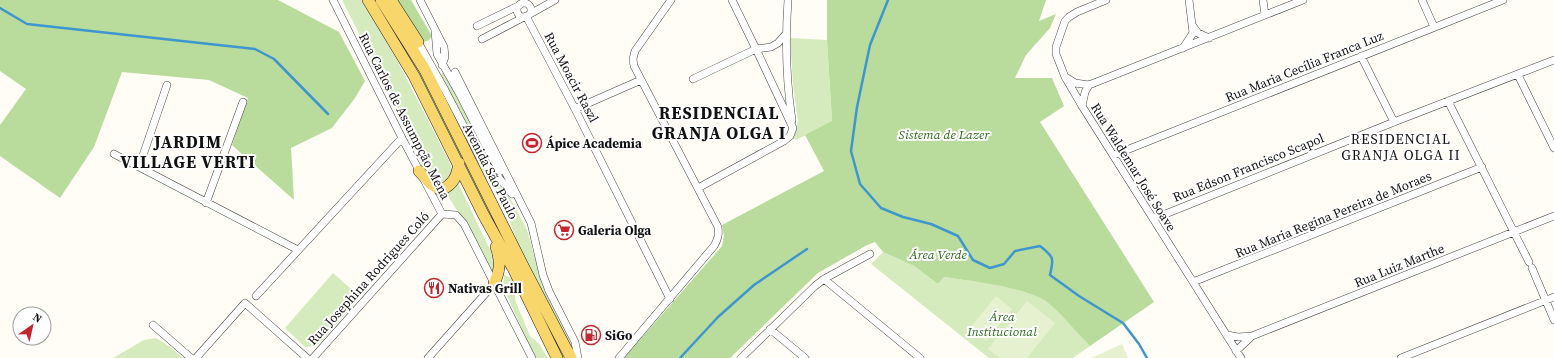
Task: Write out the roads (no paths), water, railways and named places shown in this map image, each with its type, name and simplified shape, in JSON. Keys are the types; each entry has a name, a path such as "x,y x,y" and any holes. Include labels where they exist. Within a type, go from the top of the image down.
{"main road":[{"name":"Avenida São Paulo","path":"368,0 414,76 514,270 557,358"},
{"name":"Avenida São Paulo","path":"381,0 425,70 524,268 571,358"},
{"path":"391,0 418,42"},
{"path":"419,171 431,184 441,190 448,187 453,182 457,174 459,163"},
{"path":"484,214 499,257 498,275 494,284"}],"street":[{"name":"Rua Carlos de Assumpção Mena","path":"333,0 442,214 456,215 464,224 532,358"},
{"path":"420,0 439,43 437,54 493,160 501,171 506,173"},
{"path":"482,38 555,0"},
{"path":"619,358 670,299 717,240 719,234 718,227 634,66 633,59 635,51 671,0"},
{"path":"732,0 793,128"},
{"path":"698,188 784,142 790,136 793,128 787,83 785,35 788,0"},
{"name":"Rua Waldemar José Soave","path":"1106,0 1077,12 1065,22 1056,47 1056,54 1065,77 1082,106 1241,358"},
{"path":"1183,48 1192,36 1193,26 1189,0"},
{"path":"1263,0 1265,15"},
{"path":"1065,77 1075,83 1089,85 1303,0"},
{"path":"1422,0 1434,27"},
{"name":"Rua Maria Cecília Franca Luz","path":"1114,155 1503,0"},
{"path":"477,26 523,3"},
{"name":"Rua Moacir Raszl","path":"523,3 518,8 519,13 522,16 528,15 670,299"},
{"path":"1193,26 1198,33 1209,38"},
{"path":"694,79 756,49 771,47 778,44 785,35"},
{"path":"418,42 425,46 439,43"},
{"path":"418,42 482,161 509,188 531,223"},
{"path":"1361,56 1394,122"},
{"name":"Rua Edson Francisco Scapol","path":"1153,219 1394,122 1554,60"},
{"path":"442,64 440,74 445,90"},
{"path":"455,72 531,223 543,275 552,297 575,342 578,358"},
{"path":"1518,75 1554,148"},
{"path":"576,109 640,80"},
{"path":"139,167 167,85"},
{"path":"1082,106 1085,92 1089,85"},
{"path":"206,203 243,102"},
{"path":"1448,102 1515,232 1531,265 1554,320"},
{"path":"256,296 402,138"},
{"path":"114,154 298,250"},
{"name":"Rua Maria Regina Pereira de Moraes","path":"1193,282 1482,167"},
{"name":"Rua Josephina Rodrigues Coló","path":"313,358 442,214"},
{"name":"Rua Luiz Marthe","path":"1252,336 1554,216"},
{"path":"741,358 815,286 824,279 870,254"},
{"path":"824,279 920,358"},
{"path":"428,358 494,284"},
{"path":"1401,358 1554,297"},
{"path":"196,358 245,303 307,358"},
{"path":"153,325 191,358"},
{"path":"770,329 805,358"},
{"path":"1227,335 1238,337 1252,336"},
{"path":"1236,350 1252,336"}],"waterway":[{"path":"888,0 870,45 857,107 851,151 860,184 881,208 903,217 931,224 958,236 973,260 990,268 1004,264 1015,251 1040,246 1052,258 1050,275 1079,296 1123,323 1139,344 1147,358"},
{"path":"0,8 27,24 255,49 274,59 328,114"},
{"path":"680,358 718,317 754,285 807,249"}],"place":[{"name":"Ápice Academia","path":"532,143"},
{"name":"Galeria Olga","path":"564,230"},
{"name":"Nativas Grill","path":"434,288"},
{"name":"SiGo","path":"591,335"}],"district":[{"name":"RESIDENCIAL GRANJA OLGA I","path":"719,123"},
{"name":"RESIDENCIAL GRANJA OLGA II","path":"1401,148"},
{"name":"JARDIM VILLAGE VERTI","path":"188,152"}],"park label":[{"name":"Sistema de Lazer","path":"944,134"},
{"name":"Área Verde","path":"938,254"},
{"name":"Área Institucional","path":"1002,324"}]}
